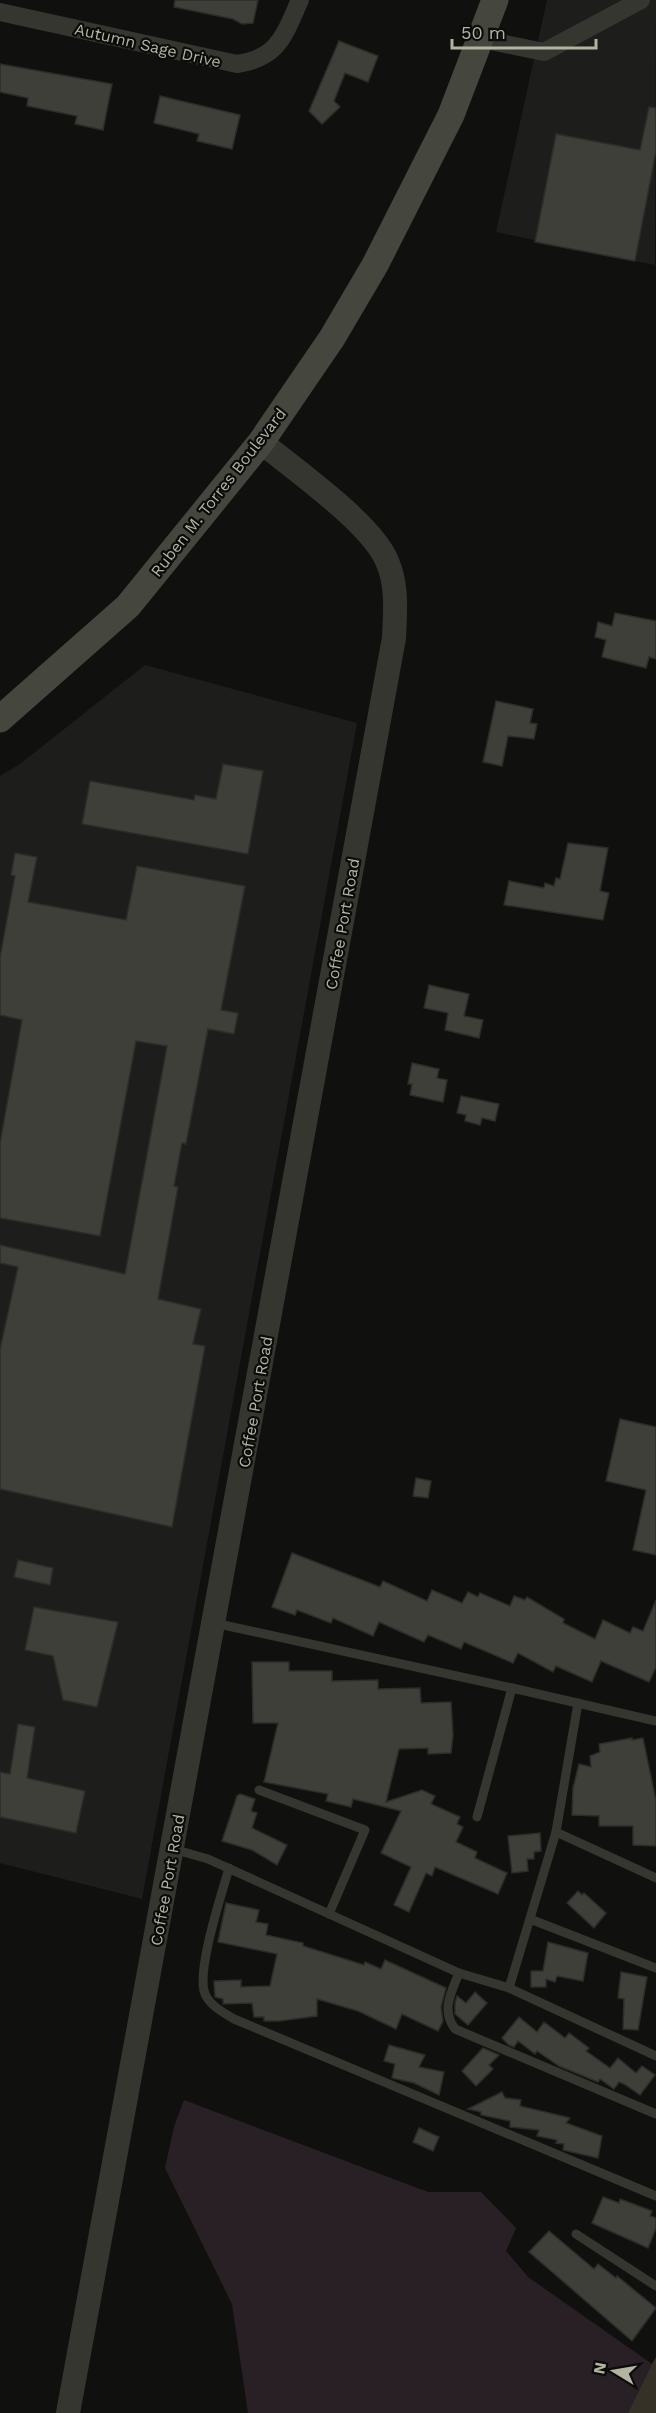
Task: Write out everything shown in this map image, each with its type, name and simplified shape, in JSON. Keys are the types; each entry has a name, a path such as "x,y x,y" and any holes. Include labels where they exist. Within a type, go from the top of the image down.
{"main road":[{"name":"Ruben M. Torres Boulevard","path":"0,719 128,606 261,442 332,338 375,265 451,115 495,0"}],"street":[{"name":"Autumn Sage Drive","path":"0,12 237,64 253,62 269,54 281,40 300,0"},
{"path":"481,39 544,52 615,10 640,0"},
{"name":"Coffee Port Road","path":"68,2413 394,638 396,597 387,561 365,530 261,442"}],"lane":[{"path":"214,1623 656,1720"},
{"path":"477,1817 512,1688"},
{"path":"509,1988 556,1832 578,1703"},
{"path":"259,1790 365,1830 329,1914"},
{"path":"556,1832 656,1878"},
{"path":"173,1849 229,1868 459,1973 509,1988 656,2056"},
{"path":"229,1868 206,1955 204,1991 214,2007 234,2019 656,2196"},
{"path":"530,1919 656,1968"},
{"path":"459,1973 447,2003 448,2019 455,2029 656,2114"},
{"path":"576,2234 656,2286"}],"shaded area":[{"path":"547,0 656,0 655,265 496,232"},
{"path":"145,665 357,723 142,1899 0,1863 0,776 20,764"},
{"path":"184,2100 428,2192 481,2192 516,2228 506,2251 528,2277 652,2364 628,2413 248,2413 232,2304 165,2168 174,2127"},
{"path":"656,2357 656,2413 628,2413 652,2364"}],"building":[{"path":"175,0 258,0 253,23 242,24 233,19 174,7"},
{"path":"339,41 378,56 368,82 345,73 334,101 340,107 322,124 309,111"},
{"path":"0,64 112,84 103,130 75,124 77,116 27,106 28,98 0,92"},
{"path":"160,96 240,115 232,149 197,141 199,134 154,123"},
{"path":"649,107 656,108 656,151 635,261 535,242 556,134 640,150"},
{"path":"615,613 656,621 656,659 649,657 646,668 602,657 606,640 595,637 598,622 612,626"},
{"path":"496,701 533,709 530,723 537,724 534,739 508,736 502,766 483,762"},
{"path":"223,764 263,771 248,854 82,824 90,781 194,800 195,795 216,799"},
{"path":"568,843 608,848 600,891 609,893 603,920 504,905 509,881 544,888 545,883 554,886 556,878 560,879"},
{"path":"15,853 37,857 28,902 126,920 137,866 245,886 221,1010 238,1013 234,1034 208,1029 186,1144 182,1143 174,1186 178,1187 158,1299 201,1309 193,1344 205,1346 172,1527 0,1489 0,1349 18,1267 0,1263 0,1245 125,1274 167,1046 136,1041 100,1236 0,1218 0,1143 22,1020 0,1015 0,957 15,876 11,875"},
{"path":"429,985 469,994 464,1016 483,1020 479,1038 445,1030 448,1013 424,1008"},
{"path":"412,1063 439,1069 437,1078 447,1080 443,1102 410,1095 412,1084 408,1084"},
{"path":"461,1096 499,1104 495,1121 482,1118 480,1125 465,1121 466,1115 457,1113"},
{"path":"620,1419 656,1427 656,1555 633,1550 646,1490 606,1481"},
{"path":"416,1478 431,1481 428,1498 413,1496"},
{"path":"292,1553 380,1587 383,1581 427,1601 432,1590 462,1603 468,1592 478,1597 480,1593 510,1606 514,1596 525,1600 527,1597 564,1619 563,1623 595,1639 603,1620 630,1633 633,1627 643,1631 656,1600 656,1667 649,1682 601,1661 592,1682 556,1666 553,1672 518,1653 513,1663 464,1642 461,1649 428,1635 424,1642 379,1622 373,1636 333,1618 331,1623 297,1610 295,1615 272,1607"},
{"path":"18,1560 53,1568 50,1585 14,1577"},
{"path":"34,1607 118,1622 97,1707 63,1700 53,1656 25,1650"},
{"path":"252,1662 289,1662 289,1671 332,1671 332,1681 378,1680 378,1689 420,1688 421,1703 451,1702 453,1735 451,1753 428,1754 428,1748 399,1749 386,1802 422,1790 435,1796 431,1804 460,1817 457,1824 463,1827 456,1842 477,1852 475,1858 507,1873 498,1894 435,1867 432,1876 426,1873 409,1912 394,1905 411,1867 381,1853 401,1811 353,1799 351,1807 326,1801 328,1794 264,1782 278,1723 253,1723"},
{"path":"18,1724 35,1727 27,1778 85,1791 76,1833 0,1817 0,1772 10,1774"},
{"path":"632,1738 632,1740 643,1738 656,1801 656,1846 633,1845 633,1826 599,1826 599,1816 572,1815 573,1788 579,1764 591,1767 590,1756 600,1752 599,1744"},
{"path":"240,1794 255,1799 251,1811 257,1813 252,1828 287,1845 277,1865 252,1850 222,1841 237,1796"},
{"path":"540,1833 541,1851 534,1852 534,1859 527,1859 528,1871 512,1873 508,1836"},
{"path":"578,1891 582,1895 584,1893 606,1913 594,1928 567,1903"},
{"path":"226,1903 259,1910 256,1922 268,1924 266,1935 303,1943 303,1946 364,1965 365,1962 381,1969 385,1960 446,1988 441,2007 443,2021 438,2031 402,2014 396,2029 358,2011 317,1999 317,2016 279,2021 264,2021 264,2017 254,2017 252,2003 223,2004 223,1999 215,1997 214,1981 241,1980 241,1987 270,1986 277,1954 218,1942"},
{"path":"548,1942 588,1953 583,1981 557,1976 555,1982 546,1979 546,1987 531,1987 531,1971 543,1971"},
{"path":"621,1972 647,1977 638,2030 623,2029 624,1999 618,1998"},
{"path":"475,1992 487,2003 468,2025 455,2014 455,2003 457,1996 466,2003"},
{"path":"519,2017 537,2032 544,2022 565,2038 569,2033 589,2048 586,2051 610,2068 618,2058 636,2073 642,2066 655,2075 640,2095 619,2082 614,2089 600,2079 598,2082 559,2066 537,2051 535,2054 518,2041 514,2047 509,2045 502,2038"},
{"path":"389,2045 425,2055 419,2067 444,2072 439,2095 414,2083 392,2078 395,2064 384,2061"},
{"path":"483,2048 499,2055 489,2065 493,2069 476,2086 462,2071"},
{"path":"502,2092 505,2098 521,2100 520,2106 570,2118 566,2123 602,2136 598,2158 563,2150 564,2144 556,2143 557,2140 537,2136 539,2130 510,2127 510,2121 481,2115 481,2112 468,2109"},
{"path":"419,2128 439,2137 433,2151 413,2142"},
{"path":"603,2197 619,2203 620,2199 652,2211 650,2216 656,2218 656,2228 648,2248 592,2223"},
{"path":"549,2231 594,2269 598,2264 616,2278 617,2276 656,2308 632,2341 529,2252"}]}
